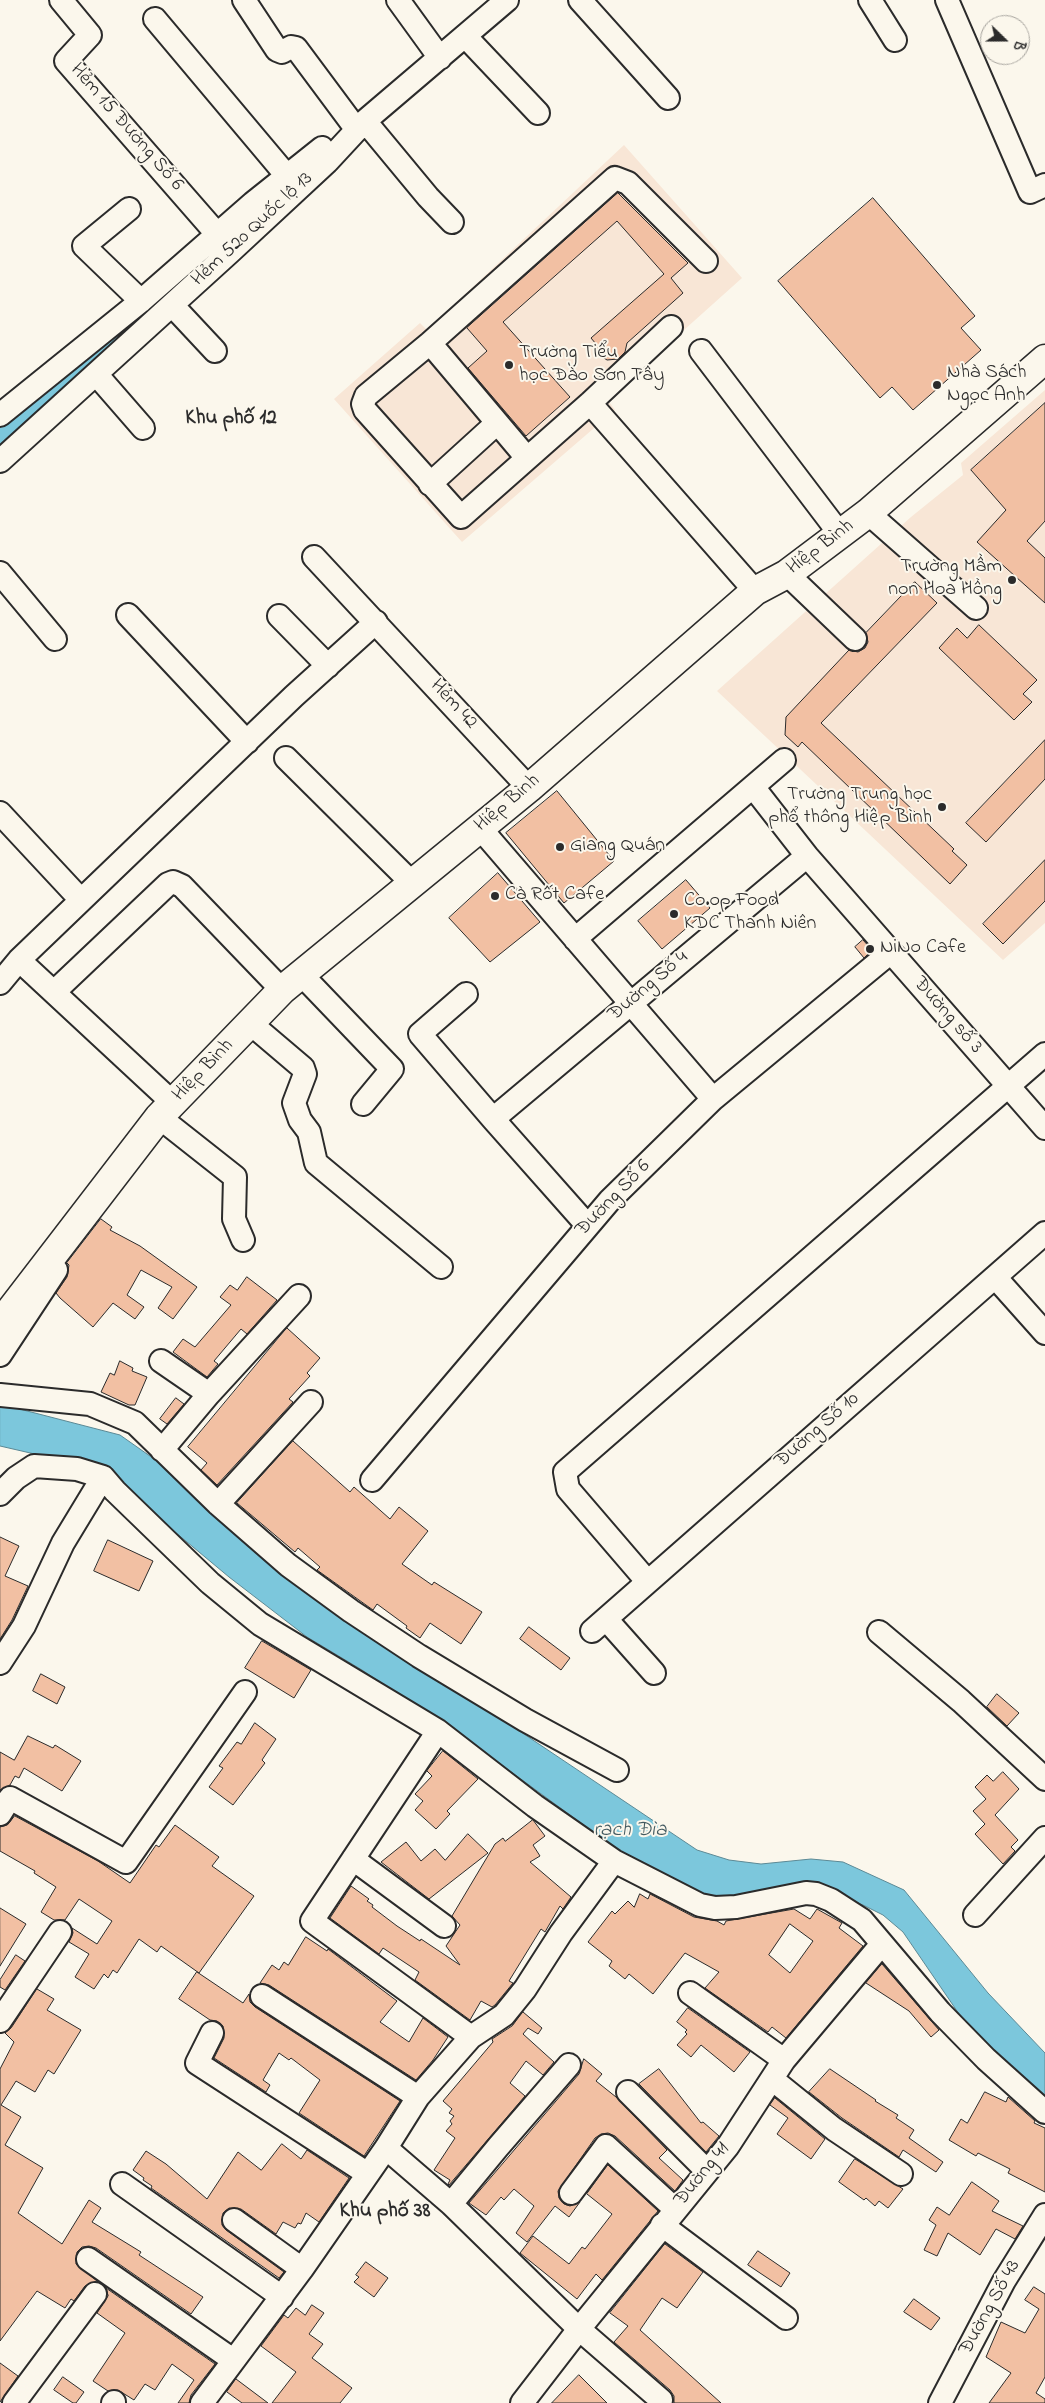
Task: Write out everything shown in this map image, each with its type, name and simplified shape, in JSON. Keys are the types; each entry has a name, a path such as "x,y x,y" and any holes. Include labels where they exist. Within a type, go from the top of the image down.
{"main road":[{"name":"Hiệp Bình","path":"0,1324 166,1110 291,982 529,788 755,592 787,574 868,513 1045,359"}],"street":[{"name":"Hẻm 15 Đường Số 6","path":"61,0 90,34 66,61 217,234"},
{"path":"244,0 277,50 282,52 291,46 296,48 356,130 452,222"},
{"path":"398,0 440,58"},
{"name":"Hẻm 520 Quốc lộ 13","path":"0,461 327,162 356,130 506,0"},
{"path":"580,0 668,98"},
{"path":"870,0 895,40"},
{"path":"947,0 1030,192 1045,185"},
{"path":"155,19 286,176"},
{"path":"465,36 538,113"},
{"path":"0,415 141,301 286,176 320,149 356,130"},
{"path":"671,327 590,403 461,517 370,417 363,404 366,396 430,343 615,178 628,183 706,261"},
{"path":"129,209 84,246 141,301"},
{"path":"172,305 215,352"},
{"path":"430,343 527,458"},
{"path":"701,350 840,534"},
{"path":"96,374 143,428"},
{"path":"590,403 755,592"},
{"path":"430,484 497,423"},
{"path":"868,513 976,608"},
{"name":"Hẻm 42","path":"314,557 529,788"},
{"path":"0,573 55,639"},
{"path":"787,574 855,639"},
{"path":"128,615 247,742"},
{"path":"279,616 328,666"},
{"path":"0,983 19,960 81,900 376,622"},
{"path":"286,758 412,883"},
{"path":"575,938 754,788 784,760"},
{"name":"Đường số 3","path":"754,788 807,856 1045,1128"},
{"path":"0,813 81,900"},
{"path":"480,828 713,1099"},
{"name":"Đường Số 4","path":"493,1119 807,856"},
{"path":"54,992 172,882 182,886 392,1068 363,1104"},
{"name":"Đường Số 6","path":"372,1480 587,1225 713,1099 891,952"},
{"path":"19,960 54,992 166,1110 235,1177 234,1219 243,1240"},
{"path":"466,994 420,1034 587,1225"},
{"path":"250,1023 303,1068 305,1074 294,1103 300,1120 309,1132 316,1164 440,1267"},
{"path":"647,1581 568,1489 565,1472 1045,1054"},
{"name":"Đường Số 10","path":"654,1673 599,1625 1045,1233"},
{"path":"0,1355 60,1265 61,1243"},
{"path":"995,1277 1045,1334"},
{"path":"162,1450 209,1394 298,1296"},
{"path":"160,1361 209,1394"},
{"path":"0,1395 90,1404 135,1423 218,1504 288,1564 343,1605 418,1656 525,1720 616,1770"},
{"path":"218,1504 311,1402"},
{"path":"0,1494 16,1478 34,1466 77,1469 103,1477 157,1533 236,1606 260,1624 438,1731 535,1806 614,1861 700,1905 715,1908 736,1907 773,1898 816,1894 831,1900 862,1920 881,1945 940,2012 986,2060 1045,2112"},
{"path":"0,1663 24,1626 64,1543 103,1477"},
{"path":"879,1632 961,1701 1045,1779"},
{"path":"0,1814 10,1798 126,1862 244,1692"},
{"path":"438,1731 312,1921 471,2037"},
{"path":"975,1915 1045,1838"},
{"path":"353,1859 444,1926"},
{"path":"205,2402 233,2360 302,2269 386,2148 418,2098 471,2037 504,2015 525,1990 561,1933 614,1861"},
{"path":"0,2021 60,1932"},
{"name":"Đường 41","path":"522,2403 579,2329 728,2146 784,2060 881,1945"},
{"path":"690,1993 784,2060"},
{"path":"262,1996 418,2098"},
{"path":"212,2033 197,2063 368,2174"},
{"path":"451,2204 498,2146 569,2065"},
{"path":"772,2079 834,2129 901,2174"},
{"path":"628,2092 707,2171"},
{"path":"571,2193 606,2146 619,2145 669,2217 786,2318"},
{"path":"386,2148 451,2204 579,2329 661,2400"},
{"path":"122,2184 282,2297"},
{"name":"Đường Số 43","path":"940,2403 1004,2281 1045,2215"},
{"path":"234,2220 302,2269"},
{"path":"88,2259 233,2360"},
{"path":"14,2403 95,2294"}],"shaded area":[{"name":"Trường Tiểu học Đào Sơn Tây","path":"624,145 742,278 607,399 615,410 462,542 334,399 420,323 427,330"},
{"name":"Trường Trung học phổ thông Hiệp Bình","path":"1045,390 1045,923 1003,960 717,691 911,517 963,475 961,463"}],"water":[{"name":"rạch Đìa","path":"0,1404 120,1435 157,1461 191,1491 512,1726 697,1850 729,1860 761,1864 811,1859 843,1862 904,1890 988,1993 1045,2053 1045,2102 981,2042 957,2011 903,1932 883,1915 837,1895 715,1898 689,1889 657,1874 615,1848 484,1752 362,1670 307,1637 229,1577 157,1517 78,1464 0,1446"}],"building":[{"path":"618,193 688,263 671,278 683,293 627,343 625,352 618,359 607,360 598,354 596,344 591,338 664,274 617,221 503,322 570,397 526,436 468,368 487,351 467,328"},
{"path":"873,198 975,316 961,328 981,350 913,410 892,387 880,398 778,281"},
{"path":"1045,403 1045,521 1027,541 1045,558 1045,603 977,542 1006,510 971,470"},
{"path":"915,582 937,603 821,723 954,849 952,851 967,865 950,884 802,742 798,747 785,735 786,717 849,650 858,652 865,648 868,642 866,633"},
{"path":"979,625 1037,680 1023,694 1032,702 1014,720 939,648 957,628 967,638"},
{"path":"1045,740 1045,779 986,842 966,823"},
{"name":"Giang Quán","path":"557,791 614,861 564,903 506,833"},
{"path":"1045,860 1045,901 1003,944 983,924"},
{"name":"Cà Rốt Cafe","path":"498,873 540,922 490,962 449,918"},
{"name":"Co.op Food KDC Thanh Niên","path":"686,880 710,908 662,949 638,921"},
{"path":"863,940 872,950 864,958 855,947"},
{"path":"101,1219 112,1227 110,1230 140,1246 197,1287 173,1319 158,1308 172,1287 141,1270 127,1295 144,1307 135,1319 113,1303 93,1327 56,1293 67,1277 69,1265 67,1263"},
{"path":"247,1277 277,1300 247,1334 241,1329 214,1361 218,1364 207,1377 173,1352 183,1339 195,1347 231,1305 220,1297 230,1285 237,1290"},
{"path":"287,1328 320,1358 307,1373 310,1376 289,1399 293,1402 217,1485 201,1470 207,1463 188,1447"},
{"path":"120,1361 133,1368 132,1371 147,1377 135,1405 129,1405 101,1392 110,1373 114,1375"},
{"path":"176,1398 184,1404 167,1424 160,1419"},
{"path":"293,1441 350,1492 354,1487 390,1519 399,1507 428,1531 402,1564 432,1585 434,1582 482,1612 461,1644 430,1623 420,1638 377,1604 373,1610 317,1570 320,1567 298,1548 295,1552 237,1503"},
{"path":"0,1537 19,1546 5,1576 28,1586 12,1620 0,1639"},
{"path":"108,1540 153,1561 139,1591 94,1571"},
{"path":"529,1627 570,1658 561,1670 520,1639"},
{"path":"262,1641 311,1670 294,1698 245,1668"},
{"path":"41,1674 65,1687 57,1704 33,1691"},
{"path":"997,1694 1019,1713 1007,1726 987,1707"},
{"path":"255,1723 276,1739 262,1760 265,1763 233,1805 209,1787 223,1768 219,1766 237,1742 241,1744"},
{"path":"28,1736 53,1748 55,1745 81,1761 62,1791 24,1768 19,1778 15,1776 10,1785 0,1790 0,1752 14,1760"},
{"path":"443,1751 478,1779 447,1811 450,1814 436,1829 415,1810 423,1801 415,1794 432,1776 427,1771"},
{"path":"1003,1772 1019,1789 995,1815 1018,1840 1011,1847 1015,1851 1003,1864 975,1834 985,1824 973,1811 986,1799 975,1787 987,1775 993,1781"},
{"path":"15,1816 98,1861 130,1883 156,1845 159,1847 175,1825 219,1857 212,1866 254,1896 199,1973 161,1946 157,1952 139,1939 117,1973 113,1970 108,1978 104,1974 94,1989 75,1977 89,1954 69,1942 73,1933 72,1928 97,1944 112,1921 79,1899 65,1920 54,1920 41,1912 56,1887 34,1873 35,1871 0,1851 0,1827 7,1825"},
{"path":"533,1820 545,1836 533,1845 540,1856 530,1862 571,1897 563,1909 560,1906 545,1932 541,1929 509,1981 513,1983 495,2005 492,2007 481,2001 470,2020 415,1980 419,1972 383,1948 379,1954 330,1918 351,1886 369,1899 367,1901 373,1905 372,1907 397,1926 420,1941 421,1939 460,1965 446,1946 460,1925 452,1916 495,1844 503,1838 505,1841"},
{"path":"468,1834 488,1853 429,1899 381,1862 406,1842 421,1861 435,1849 445,1860"},
{"path":"640,1894 648,1899 650,1894 694,1917 717,1921 724,1925 726,1921 794,1909 810,1919 817,1909 842,1923 839,1928 863,1946 786,2038 772,2027 768,2032 705,1988 719,1972 685,1953 653,1994 629,1974 625,1979 609,1966 612,1961 588,1942 612,1911 615,1914 628,1901 634,1907","holes":["790,1924 813,1941 790,1973 769,1955"]},
{"path":"0,1908 26,1924 0,1966"},
{"path":"306,1937 327,1951 328,1949 397,2001 380,2022 409,2042 423,2018 448,2037 433,2060 416,2080 269,1985 260,1983 272,1965 279,1970 284,1962 288,1965"},
{"path":"16,1955 25,1961 5,1990 0,1987 0,1980"},
{"path":"882,1964 939,2030 931,2037 909,2011 866,1983"},
{"path":"197,1972 243,2003 249,1994 250,2002 255,2007 400,2101 364,2156 299,2113 320,2080 291,2058 289,2060 279,2053 263,2080 270,2085 266,2092 214,2058 224,2038 223,2026 217,2021 210,2020 179,1999"},
{"path":"37,1989 54,1999 47,2010 81,2030 54,2074 48,2070 35,2092 16,2081 1,2105 21,2117 5,2145 43,2168 18,2213 62,2244 89,2200 101,2208 92,2222 141,2252 139,2255 203,2297 191,2314 96,2248 89,2246 82,2247 77,2252 76,2264 97,2281 85,2286 74,2301 71,2299 65,2308 37,2291 0,2341 0,2069 14,2042 5,2033 11,2028"},
{"path":"688,2008 750,2052 734,2072 701,2045 691,2057 677,2045 687,2034 685,2032 687,2030 677,2022"},
{"path":"523,2012 542,2028 538,2034 528,2028 523,2034 554,2062 543,2075 526,2061 510,2083 525,2096 449,2185 450,2180 434,2170 455,2138 446,2131 452,2124 450,2121 454,2116 449,2113 452,2109 443,2101 493,2042 492,2039 512,2026"},
{"path":"584,2059 602,2074 596,2081 616,2097 667,2150 659,2158 683,2180 675,2191 615,2136 608,2133 601,2134 595,2138 558,2191 559,2198 564,2204 570,2206 580,2202 569,2217 555,2206 527,2242 516,2233 534,2206 514,2189 504,2200 501,2197 486,2215 469,2203 579,2074"},
{"path":"659,2069 701,2123 703,2122 719,2136 706,2152 639,2084"},
{"path":"830,2069 898,2115 896,2118 914,2130 909,2138 943,2162 936,2172 903,2150 899,2157 842,2118 809,2092"},
{"path":"985,2092 1006,2102 1008,2097 1035,2121 1034,2123 1045,2128 1045,2192 1008,2173 1010,2169 978,2153 976,2156 949,2140 961,2119 967,2123"},
{"path":"775,2098 825,2139 811,2159 777,2134 788,2118 770,2105"},
{"path":"282,2144 301,2159 307,2150 349,2178 319,2222 306,2213 301,2224 298,2223 295,2228 283,2222 276,2234 241,2209 229,2208 223,2213 222,2225 226,2230 284,2272 279,2278 151,2188 152,2186 143,2180 144,2178 133,2170 146,2151 166,2164 207,2199 238,2152 261,2170"},
{"path":"855,2159 903,2189 888,2208 879,2201 875,2206 866,2198 864,2200 839,2182"},
{"path":"608,2165 658,2211 602,2280 596,2274 577,2299 520,2253 533,2236 569,2264 582,2247 585,2249 612,2214 587,2194"},
{"path":"972,2182 999,2201 992,2211 1023,2226 1015,2239 996,2229 980,2255 948,2233 937,2256 924,2250 936,2225 929,2220 937,2207 949,2215"},
{"path":"665,2244 703,2272 677,2308 662,2298 640,2330 721,2403 674,2403 674,2396 670,2390 614,2342 628,2326 610,2313"},
{"path":"758,2251 790,2273 781,2287 748,2265"},
{"path":"366,2262 388,2278 374,2297 354,2282 359,2277 356,2275"},
{"path":"1034,2287 1045,2294 1045,2377 1036,2393 1045,2399 1045,2403 989,2403 1011,2373 986,2357 1001,2322 1025,2333 1039,2309 1025,2300"},
{"path":"106,2288 215,2364 191,2395 189,2403 178,2403 194,2380 172,2364 155,2390 145,2384 134,2400 118,2390 108,2391 93,2381 125,2333 97,2313 108,2296"},
{"path":"914,2299 940,2318 931,2330 904,2312"},
{"path":"312,2305 324,2313 309,2334 323,2344 312,2358 352,2388 340,2403 272,2403 296,2372 261,2346 284,2315 288,2318 296,2308 305,2315"},
{"path":"0,2363 18,2376 0,2402"},
{"path":"579,2375 607,2403 552,2403"},
{"path":"63,2377 84,2392 76,2403 73,2403 54,2390"},
{"path":"236,2379 268,2403 242,2403 227,2392"}],"waterway":[{"path":"0,440 181,281"}],"place":[{"name":"Trường Tiểu học Đào Sơn Tây","path":"509,365"},
{"name":"Nhà Sách Ngọc Anh","path":"937,385"},
{"name":"Trường Mầm non Hoa Hồng","path":"1012,580"},
{"name":"Trường Trung học phổ thông Hiệp Bình","path":"942,807"},
{"name":"Giang Quán","path":"560,847"},
{"name":"Cà Rốt Cafe","path":"495,896"},
{"name":"Co.op Food KDC Thanh Niên","path":"674,914"},
{"name":"NiNo Cafe","path":"870,949"}],"district":[{"name":"Khu phố 12","path":"231,420"},
{"name":"Khu phố 38","path":"385,2213"}]}
